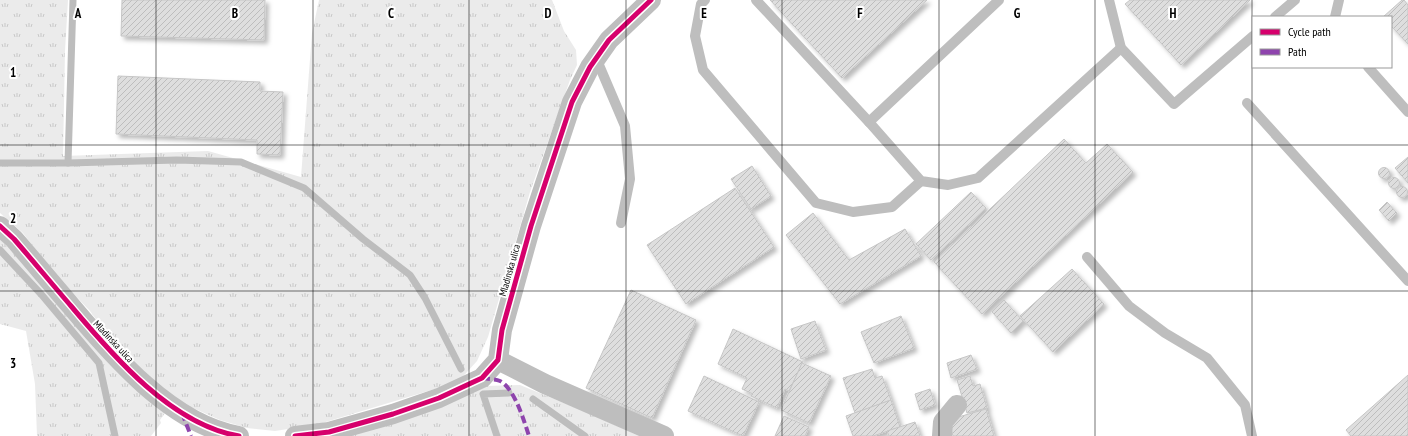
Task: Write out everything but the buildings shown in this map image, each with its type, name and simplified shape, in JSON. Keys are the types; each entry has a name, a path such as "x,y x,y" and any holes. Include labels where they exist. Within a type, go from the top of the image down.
{"street":[{"name":"Mladinska ulica","path":"498,360 502,330 531,226 572,102 590,67 609,40 651,0"},
{"name":"Mladinska ulica","path":"0,226 14,239 104,345 132,373 164,400 194,421 225,434 239,436"},
{"path":"296,436 329,432 393,414 439,398 482,378 498,360 544,384 664,436"},
{"path":"942,436 943,422 956,405"}],"lane":[{"path":"706,0 701,4 695,36 703,70 816,203 853,212 892,207 921,181"},
{"path":"756,0 921,181 948,185 978,178 1121,48"},
{"path":"868,122 1000,0"},
{"path":"1109,0 1121,48 1174,104 1252,37"},
{"path":"1276,16 1295,0"},
{"path":"1335,16 1339,0"},
{"path":"596,58 625,126 630,179 621,223"},
{"path":"1369,68 1408,112"},
{"path":"1248,103 1408,281"},
{"path":"1088,257 1129,306 1165,333 1207,358 1245,405 1252,436"}],"green space":[{"path":"0,0 68,0 65,51 63,156 208,151 301,177 312,33 319,0 552,0 564,31 576,50 577,65 570,80 530,192 488,337 477,361 458,382 319,424 275,431 247,428 220,420 175,400 114,344 90,311 49,268 23,233 0,213"},
{"path":"0,239 165,413 160,420 161,423 151,436 37,436 35,384 26,331 0,324"},
{"path":"520,385 639,436 341,436 486,386"}],"waterway":[{"path":"68,163 73,0"},
{"path":"0,163 177,160 241,162 304,188 363,239 410,275 425,298 461,369"},
{"path":"0,250 41,294 99,363 115,436"},
{"path":"497,436 483,394 509,393"},
{"path":"533,399 585,436"}],"marked path":[{"path":"482,378 500,381 510,391 518,406 529,436"},
{"path":"182,413 191,436"}],"cycle path":[{"path":"295,436 329,432 393,414 439,398 482,378 498,360 502,330 531,226 572,102 590,67 609,40 651,0"},
{"path":"0,226 14,239 106,346 146,386 167,403 190,418 214,429 239,436"}]}
